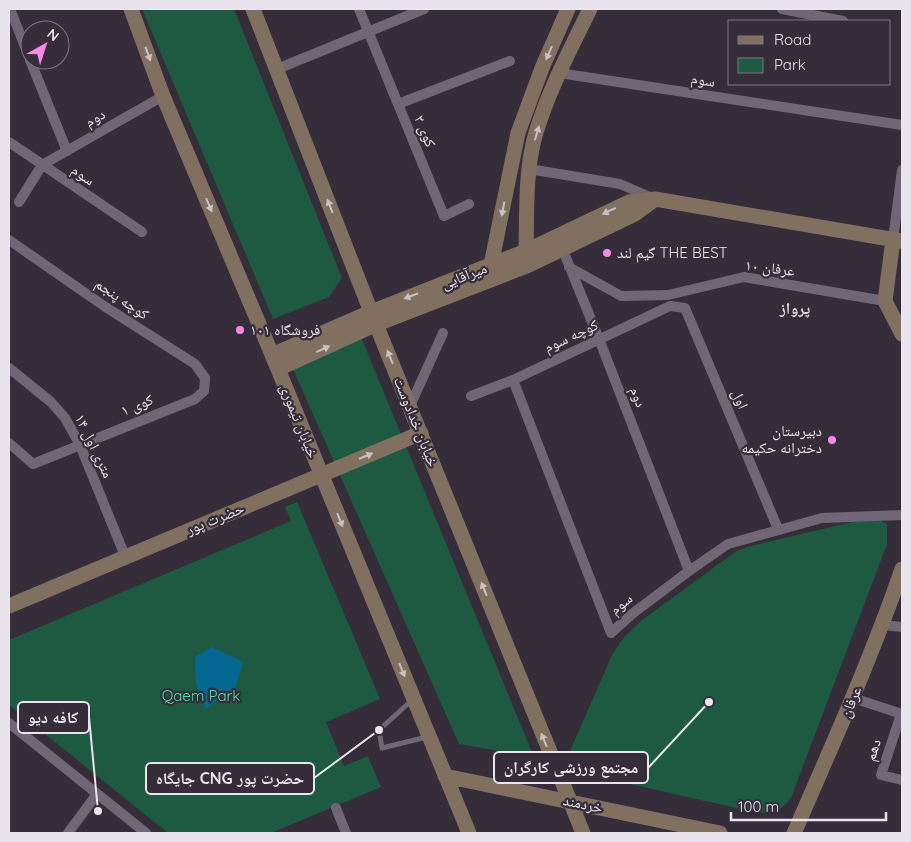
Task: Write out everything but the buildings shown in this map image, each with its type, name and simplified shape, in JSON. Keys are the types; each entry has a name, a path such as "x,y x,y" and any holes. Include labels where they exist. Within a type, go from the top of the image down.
{"street":[{"name":"خیابان تیموری","path":"131,9 163,96 322,475 469,833"},
{"name":"خیابان خدادوست","path":"253,9 374,318 583,833"},
{"name":"کوی ۲","path":"359,9 444,216 469,204"},
{"path":"277,69 424,9"},
{"path":"493,272 518,133 542,68 568,9"},
{"path":"527,258 529,169 535,136 558,74 590,9"},
{"path":"782,9 838,20"},
{"path":"10,10 20,34"},
{"path":"398,104 510,61"},
{"path":"34,70 67,151"},
{"name":"سوم","path":"558,74 902,125"},
{"name":"دوم","path":"42,166 163,96"},
{"name":"سوم","path":"9,142 142,232"},
{"path":"19,202 42,166"},
{"path":"529,169 620,184 655,199 898,241"},
{"path":"902,170 898,241 885,301 902,334"},
{"name":"میرآقایی","path":"275,362 374,318 527,258 559,242 636,214 655,199"},
{"name":"کوچه پنجم","path":"9,240 104,306 195,364 205,378 204,391"},
{"name":"دوم","path":"559,242 689,570"},
{"name":"عرفان ۱۰","path":"569,266 621,296 668,294 744,277 885,301"},
{"name":"کوچه سوم","path":"470,396 513,380 670,306 685,308"},
{"name":"اول","path":"685,308 778,530"},
{"path":"410,406 443,333"},
{"name":"۱۴ متری اول","path":"9,368 51,402 65,418 80,445 125,556"},
{"name":"سوم","path":"513,380 611,633 632,614 689,570 728,544 822,518 902,515"},
{"name":"کوی ۱","path":"9,443 33,464 195,399 204,391"},
{"name":"حضرت پور","path":"9,606 421,433"},
{"name":"عرفان","path":"794,833 854,698 902,569"},
{"path":"882,625 902,627"},
{"name":"دهم","path":"854,698 902,714 881,775 902,780"},
{"path":"9,723 146,833"},
{"name":"خردمند","path":"445,776 694,830 720,833"},
{"path":"68,833 97,794"},
{"path":"336,808 346,833"}],"lane":[{"path":"414,698 379,730 382,748 429,737"}],"green space":[{"path":"142,9 234,9 342,278 329,297 273,319"},
{"path":"361,337 534,757 459,744 293,369"},
{"name":"Qaem Park","path":"297,502 380,699 326,722 344,766 368,756 381,787 271,833 168,833 9,705 9,640 291,521 285,507"},
{"path":"878,518 887,525 887,544 791,798 779,810 766,813 754,812 590,775 572,760 570,751 613,653 624,637 642,620 738,550 857,521"}],"water":[{"path":"212,647 243,662 236,687 206,709 196,683 195,657"}],"place":[{"name":"گیم لند THE BEST","path":"607,253"},
{"name":"فروشگاه ۱۰۱","path":"240,330"},
{"name":"دبیرستان دخترانه حکیمه","path":"832,440"},
{"name":"مجتمع ورزشی کارگران","path":"709,702"},
{"name":"جایگاه CNG حضرت پور","path":"379,730"},
{"name":"کافه دیو","path":"98,811"}],"district":[{"name":"پرواز","path":"795,308"}]}
